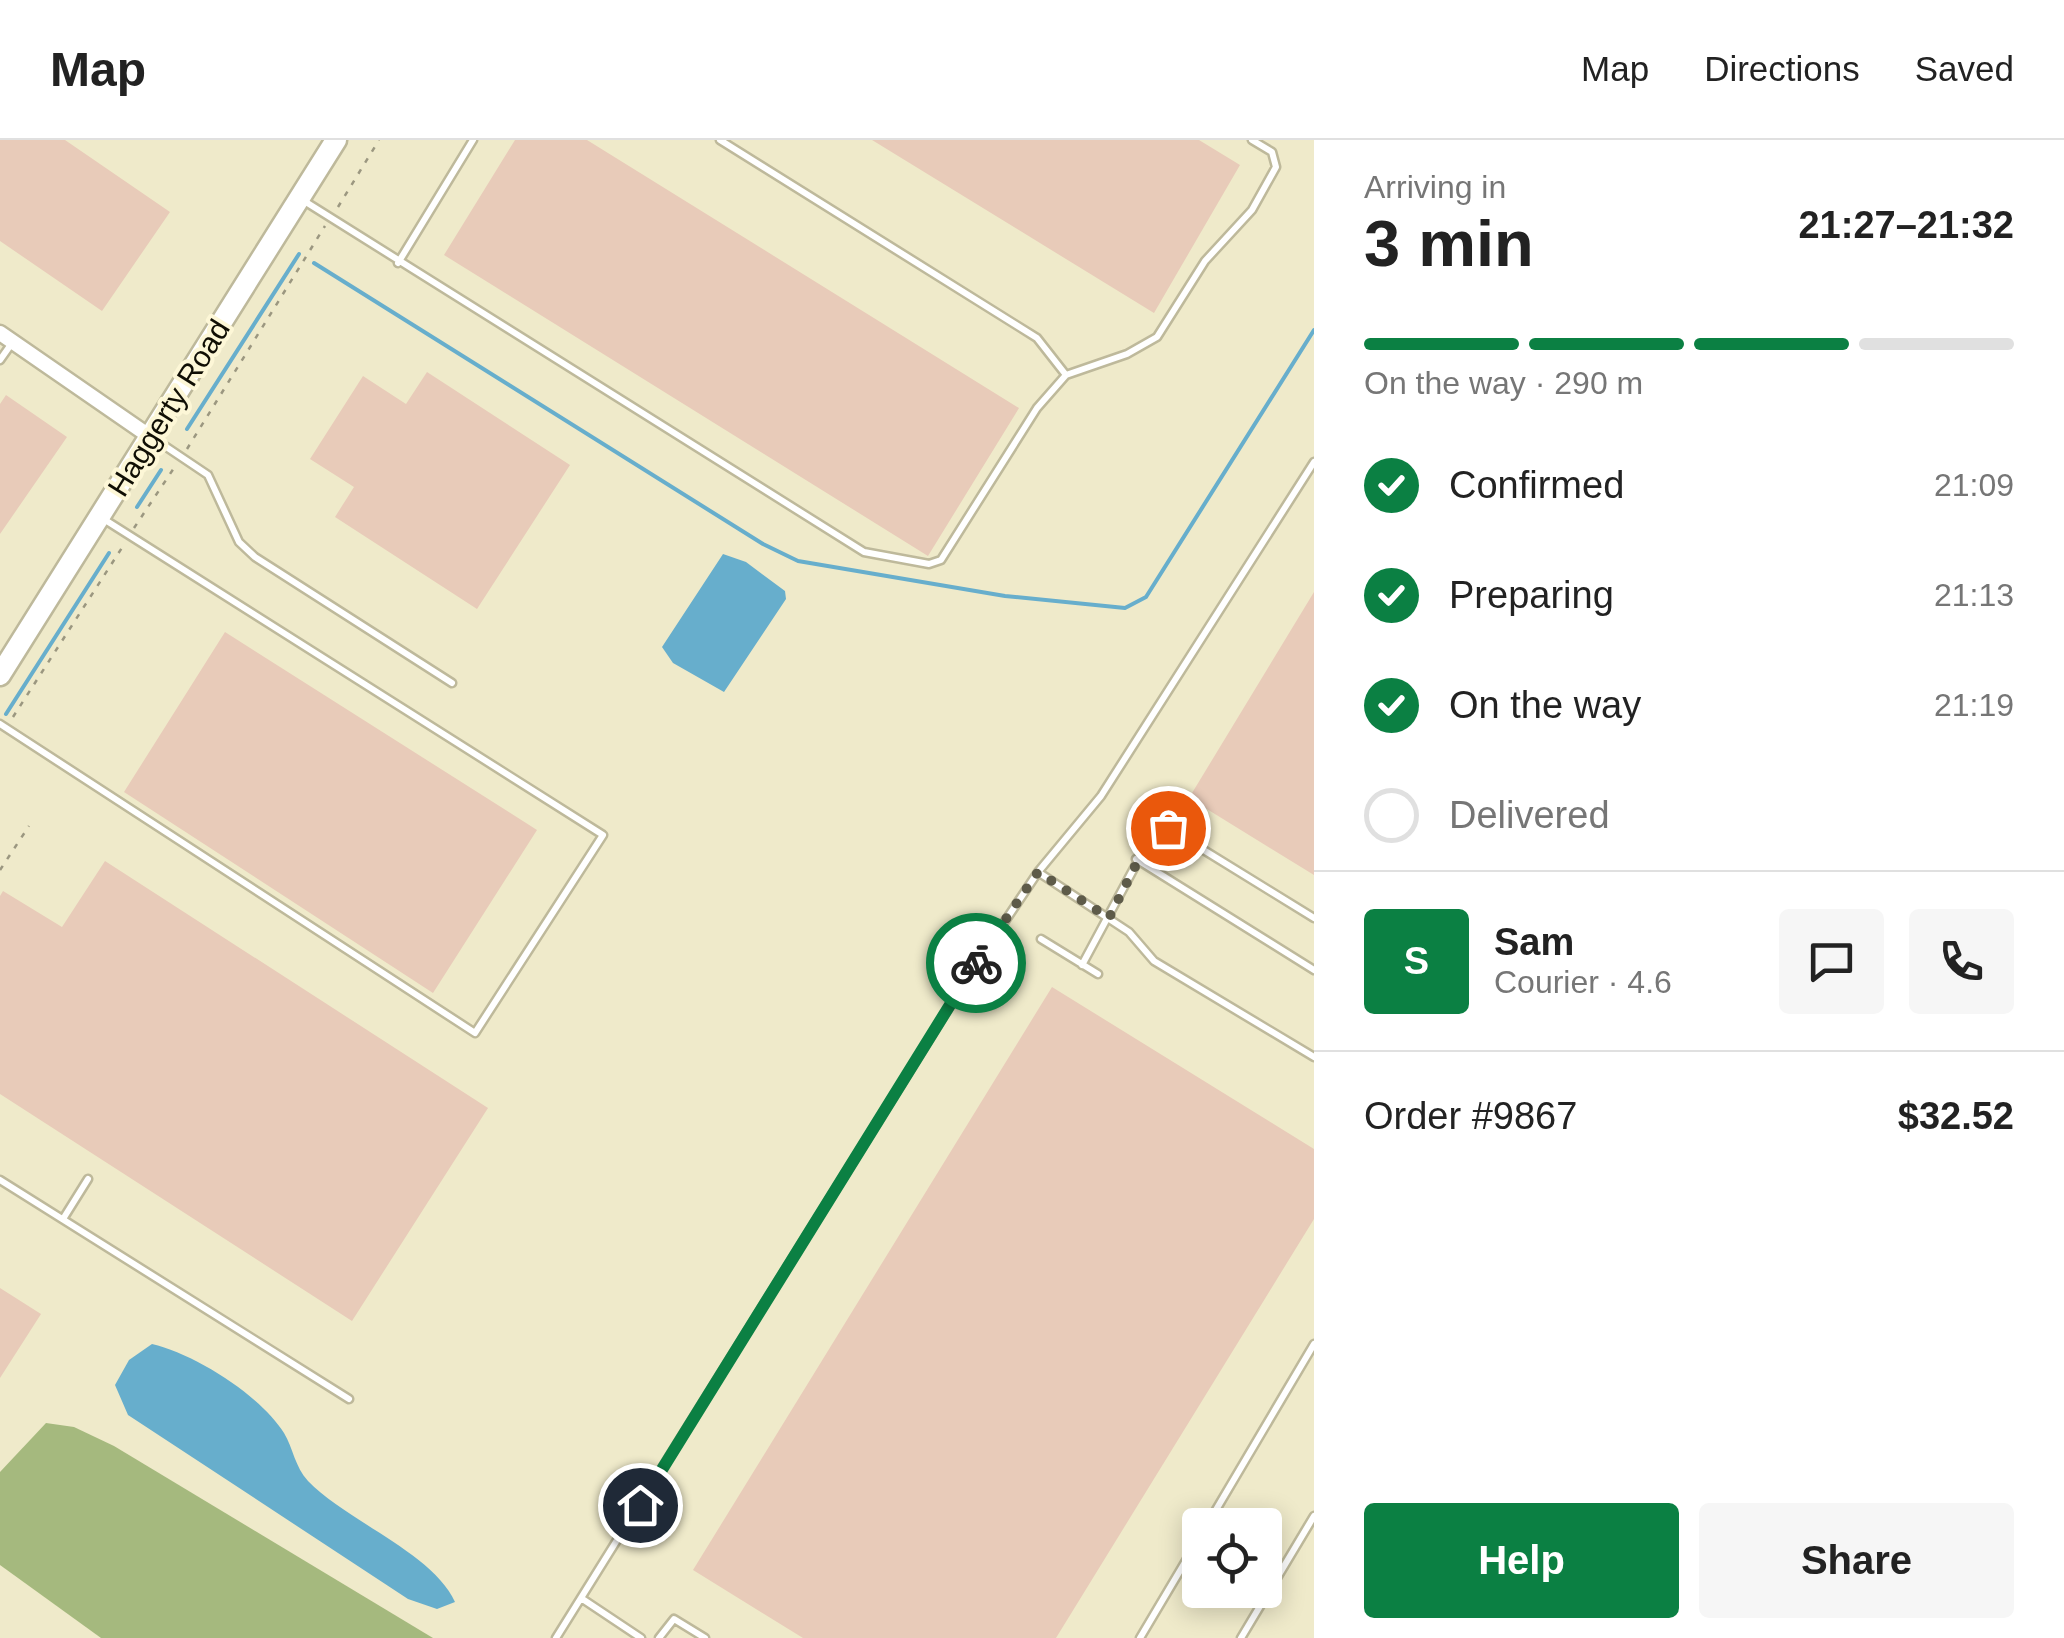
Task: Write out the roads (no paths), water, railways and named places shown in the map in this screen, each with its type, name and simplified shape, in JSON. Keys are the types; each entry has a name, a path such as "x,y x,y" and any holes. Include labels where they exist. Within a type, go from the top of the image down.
{"main road":[{"name":"Haggerty Road","path":"0,675 336,140"}],"street":[{"path":"6,337 152,438"}],"lane":[{"path":"398,263 473,140"},
{"path":"720,140 1037,338 1066,375"},
{"path":"300,198 864,552 930,564 940,560 1037,408 1066,375 1127,354 1158,336 1204,261 1252,210 1276,167 1272,152 1252,140"},
{"path":"0,360 6,337"},
{"path":"152,438 208,475 239,542 255,557 452,682"},
{"path":"556,1638 972,968 1038,872 1100,796 1314,462"},
{"path":"3,726 475,1033 603,835 101,517"},
{"path":"1082,964 1154,829 1168,828 1314,918"},
{"path":"1136,860 1314,970"},
{"path":"1038,872 1129,932 1154,960 1314,1056"},
{"path":"1041,939 1098,974"},
{"path":"63,1220 88,1179"},
{"path":"0,1180 349,1399"},
{"path":"1217,1508 1314,1344"},
{"path":"1241,1638 1314,1516"},
{"path":"1140,1638 1182,1567"},
{"path":"581,1598 641,1638"},
{"path":"659,1638 674,1619 705,1638"}],"water":[{"path":"723,554 746,562 785,591 786,599 724,692 673,663 662,647"},
{"path":"152,1344 206,1367 259,1404 284,1433 308,1481 428,1568 455,1602 437,1609 408,1599 128,1415 115,1385 129,1360"}],"waterway":[{"path":"187,429 299,254"},
{"path":"314,263 763,544 798,561 1005,596 1125,608 1146,597 1314,330"},
{"path":"137,507 161,470"},
{"path":"6,714 109,553"}]}
